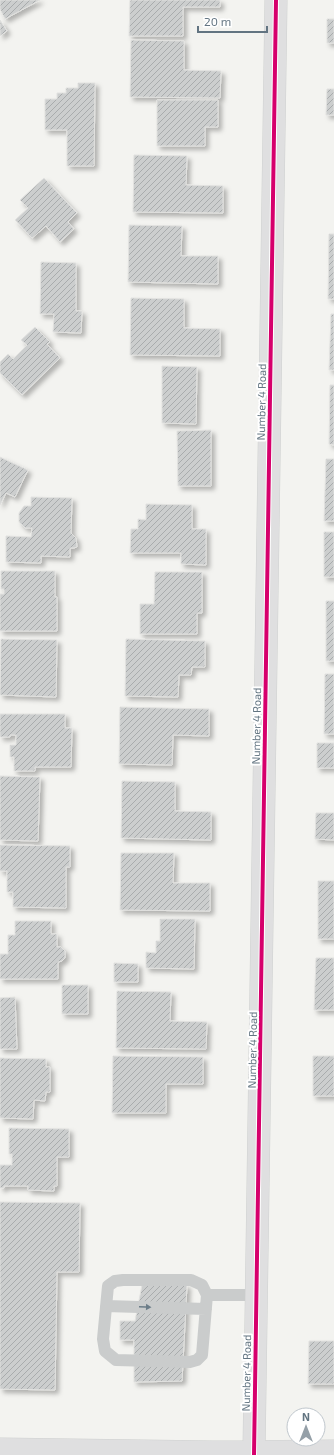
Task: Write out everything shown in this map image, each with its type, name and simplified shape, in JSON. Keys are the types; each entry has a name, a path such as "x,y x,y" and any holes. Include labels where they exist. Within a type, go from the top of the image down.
{"main road":[{"name":"Number 4 Road","path":"254,1451 276,0"},
{"path":"0,1449 334,1451"}],"lane":[{"path":"191,1280 202,1285 207,1295 202,1355 197,1360 190,1362 116,1360 105,1351 103,1339 108,1286 115,1281 191,1280"},
{"path":"207,1295 256,1296"},
{"path":"106,1306 206,1309"}],"building":[{"path":"0,0 40,0 5,19 0,9"},
{"path":"130,0 220,0 220,7 183,7 183,36 129,36"},
{"path":"327,19 334,19 334,43 327,43"},
{"path":"0,20 7,31 0,36"},
{"path":"131,40 184,41 184,70 221,71 220,98 130,97"},
{"path":"78,83 95,83 94,166 67,166 67,130 45,130 45,99 57,99 57,93 66,93 66,88 78,88"},
{"path":"327,89 334,89 334,115 326,115"},
{"path":"157,100 218,100 218,127 205,127 205,146 157,146"},
{"path":"134,155 187,156 186,185 223,186 223,213 133,212"},
{"path":"44,178 77,213 68,222 74,229 60,242 46,226 32,238 15,220 28,208 20,200"},
{"path":"129,225 182,226 181,256 218,256 218,284 128,282"},
{"path":"329,234 334,234 334,299 328,299"},
{"path":"41,262 76,263 76,311 82,311 81,333 53,332 54,314 40,314"},
{"path":"131,298 184,299 184,328 220,329 220,356 130,355"},
{"path":"331,314 334,314 334,370 329,370"},
{"path":"35,327 50,342 47,344 60,358 22,395 0,373 0,362 8,354 13,359 27,345 21,340"},
{"path":"162,366 197,367 196,424 162,423"},
{"path":"330,385 334,385 334,445 329,444"},
{"path":"211,430 211,486 178,486 177,431"},
{"path":"0,457 28,470 15,497 6,493 0,505"},
{"path":"326,459 334,459 334,521 324,521"},
{"path":"31,497 72,498 71,533 76,538 77,547 70,548 70,557 41,556 41,563 6,562 6,536 31,537 32,528 25,528 19,522 19,513 24,506 31,506"},
{"path":"146,504 192,505 192,529 206,529 206,565 181,564 181,553 130,553 131,529 138,529 138,519 146,520"},
{"path":"324,532 334,532 334,577 324,577"},
{"path":"1,571 55,571 57,631 0,631 0,594 4,594 4,589 1,589"},
{"path":"155,572 202,572 202,613 197,613 197,634 140,634 140,604 154,604"},
{"path":"326,601 334,601 334,661 326,661"},
{"path":"1,639 57,640 56,697 0,695"},
{"path":"126,639 205,641 205,667 192,667 191,675 179,675 178,697 125,696"},
{"path":"325,674 334,674 334,734 324,734"},
{"path":"120,707 209,709 209,736 173,735 172,765 119,764"},
{"path":"0,714 65,714 65,728 72,728 71,767 35,767 35,771 14,771 14,757 10,757 10,745 16,745 16,735 10,735 10,737 0,737"},
{"path":"317,743 334,743 334,768 317,768"},
{"path":"0,776 40,777 38,841 0,840"},
{"path":"122,781 175,782 175,811 211,812 211,840 121,838"},
{"path":"316,813 334,813 334,840 315,839"},
{"path":"0,845 70,846 70,867 66,867 66,908 13,907 13,892 7,892 7,871 0,871"},
{"path":"121,853 174,853 173,883 210,883 210,911 120,910"},
{"path":"318,881 334,881 334,939 318,939"},
{"path":"160,919 195,919 194,969 146,968 146,952 156,953 156,941 160,941"},
{"path":"15,921 51,921 51,934 57,934 57,947 61,947 65,951 65,958 58,962 58,979 0,979 0,954 8,954 8,935 15,935"},
{"path":"316,958 334,958 334,1010 314,1010"},
{"path":"114,963 138,964 138,982 114,982"},
{"path":"62,985 88,985 88,1014 62,1014"},
{"path":"117,991 171,992 170,1021 207,1022 206,1049 116,1048"},
{"path":"15,997 17,1049 0,1049 0,998"},
{"path":"113,1056 203,1057 203,1084 166,1084 166,1113 112,1113"},
{"path":"313,1056 334,1056 334,1096 313,1096"},
{"path":"0,1058 46,1059 46,1067 50,1067 50,1092 46,1092 45,1101 34,1100 33,1119 0,1118"},
{"path":"9,1128 69,1129 69,1157 57,1157 57,1186 54,1186 54,1191 28,1190 28,1186 4,1186 4,1188 0,1188 0,1165 12,1165 12,1154 9,1154"},
{"path":"0,1202 80,1203 79,1272 57,1272 55,1390 0,1389"},
{"path":"142,1285 187,1285 182,1381 134,1382 134,1340 120,1340 120,1321 135,1321"},
{"path":"309,1341 334,1341 334,1384 308,1384"}],"cycle path":[{"path":"254,1455 276,0"}]}
